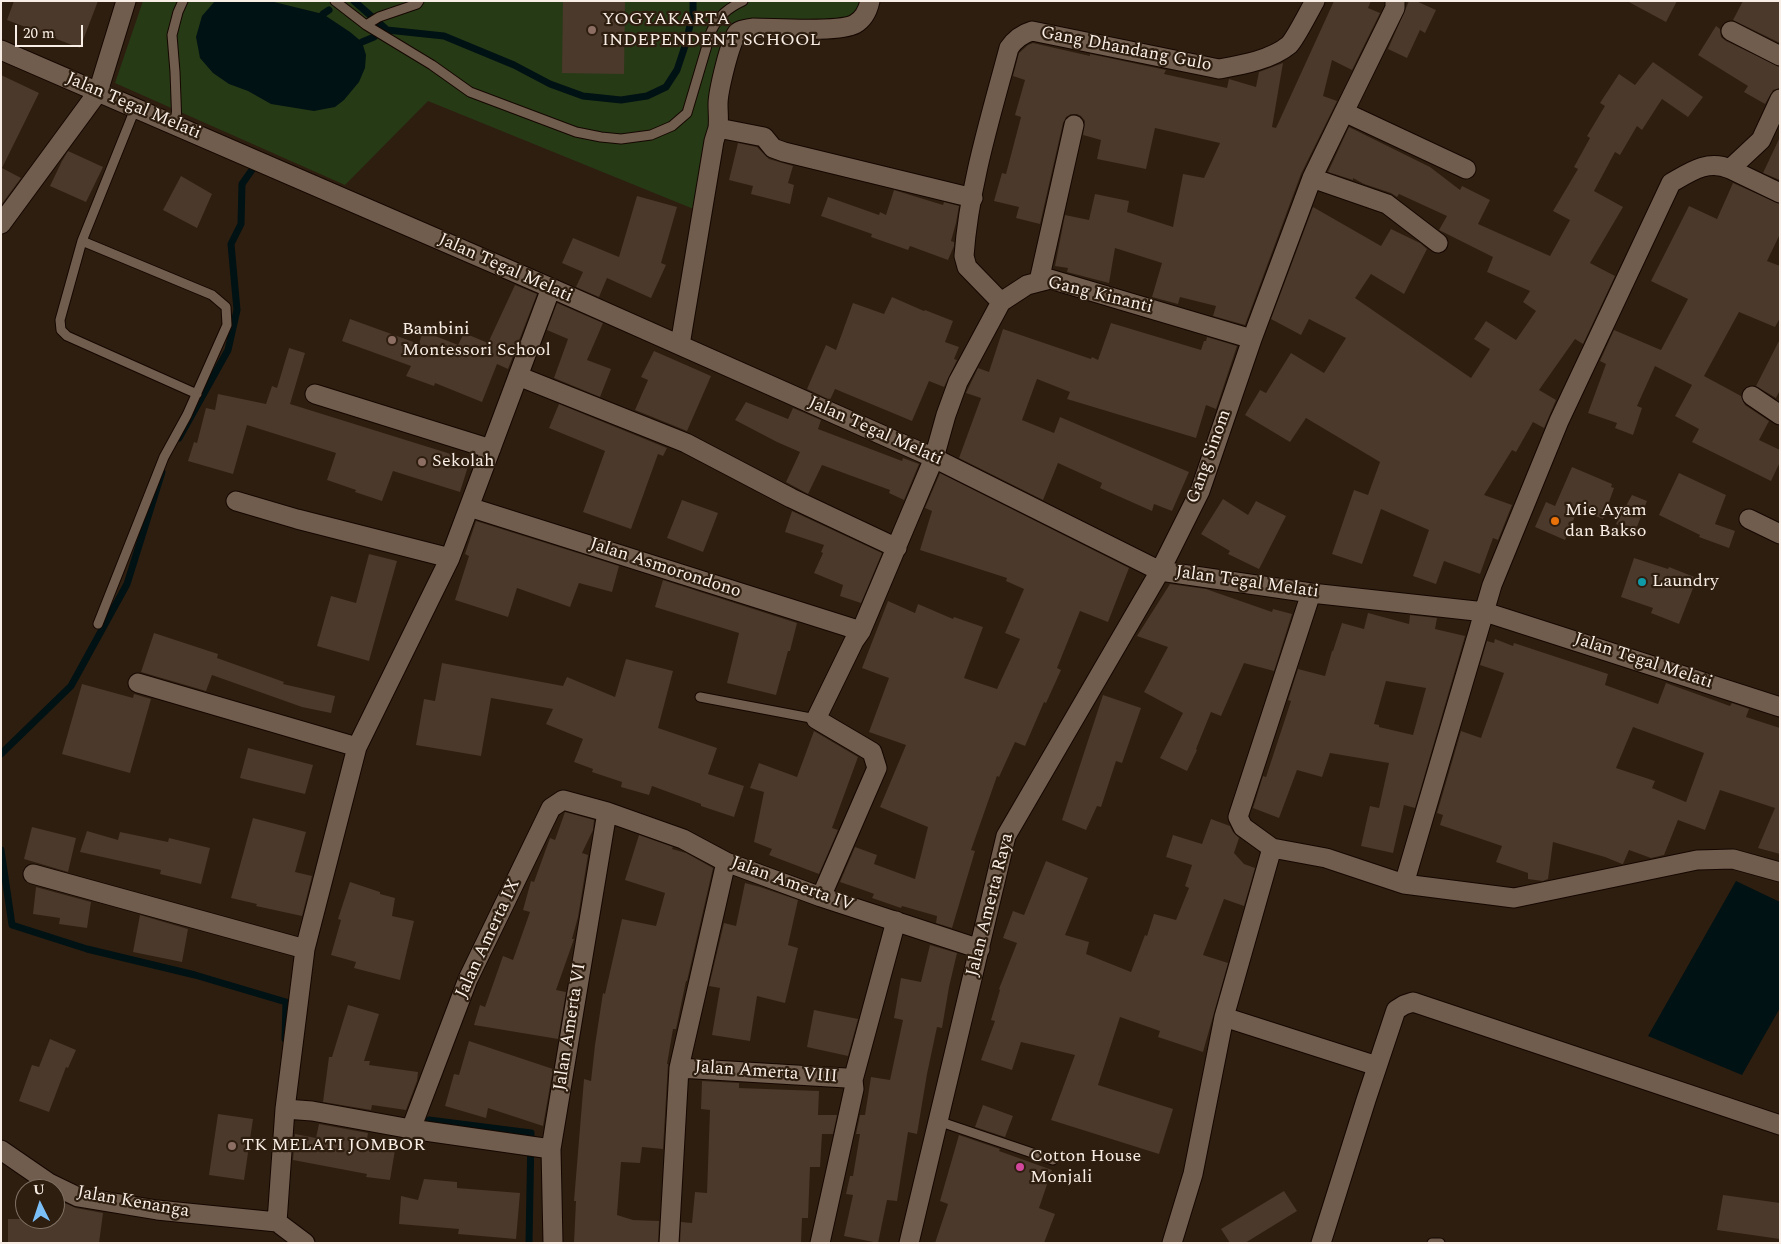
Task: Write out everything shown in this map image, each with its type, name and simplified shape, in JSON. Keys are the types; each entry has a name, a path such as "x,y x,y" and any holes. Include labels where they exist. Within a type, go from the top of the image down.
{"street":[{"path":"1,224 98,92 126,1"},
{"path":"680,345 714,141 718,128 720,96 733,38 743,29 753,28 838,29 860,20 868,10 870,1"},
{"name":"Gang Dhandang Gulo","path":"1001,302 967,267 964,256 972,198 989,122 1009,48 1023,34 1032,31 1219,69 1244,64 1268,56 1289,44 1315,1"},
{"name":"Gang Sinom","path":"1160,571 1200,491 1252,339 1312,178 1395,8 1395,1"},
{"path":"1731,30 1780,56"},
{"name":"Jalan Tegal Melati","path":"1,50 551,288 934,458 1160,571 1311,593 1485,612 1780,707"},
{"path":"1730,169 1761,140 1780,99"},
{"path":"1344,112 1466,169"},
{"path":"1040,281 1074,125"},
{"path":"718,128 756,134 764,137 773,148 784,152 972,198"},
{"path":"1404,884 1492,585 1559,422 1671,183 1696,168 1716,165 1730,169 1780,192"},
{"path":"1312,178 1387,204 1438,243"},
{"name":"Gang Kinanti","path":"816,719 854,641 861,631 897,548 934,458 946,414 958,382 1001,302 1028,285 1050,279 1252,339"},
{"path":"305,1243 277,1222 284,1109 305,949 357,748 450,558 551,288"},
{"path":"518,376 686,443 791,498 897,548"},
{"path":"315,394 491,449"},
{"path":"1752,396 1780,415"},
{"path":"236,500 297,519 450,558"},
{"name":"Jalan Asmorondono","path":"469,507 861,631"},
{"path":"1748,519 1780,534"},
{"name":"Jalan Amerta Raya","path":"909,1243 1006,836 1160,571"},
{"path":"1311,593 1238,817 1243,827 1272,848 1326,858 1404,884 1514,898 1697,860 1733,859 1780,872"},
{"path":"138,683 357,748"},
{"path":"816,719 872,752 877,768 821,897"},
{"name":"Jalan Amerta IX","path":"411,1129 468,979 551,808 563,800 607,812"},
{"name":"Jalan Amerta IV","path":"607,812 683,839 726,862 821,897 980,949"},
{"name":"Jalan Amerta VI","path":"553,1243 551,1149 607,812"},
{"path":"1172,1243 1193,1174 1224,1018 1272,848"},
{"path":"669,1243 679,1068 726,862"},
{"path":"33,874 305,949"},
{"path":"820,1243 854,1089 852,1080 896,921"},
{"path":"1321,1243 1396,1010 1404,1004 1413,1002 1780,1125"},
{"path":"1224,1018 1377,1066"},
{"name":"Jalan Amerta VIII","path":"679,1068 846,1078 852,1080"},
{"path":"284,1109 312,1111 411,1129 551,1149"},
{"name":"Jalan Kenanga","path":"1,1150 49,1183 78,1197 157,1210 277,1222"}],"lane":[{"path":"177,126 172,35 183,1"},
{"path":"335,1 470,92 576,132 621,139 651,135 672,126 687,113 716,21 730,7 743,1"},
{"path":"368,24 379,17 417,4 419,1"},
{"path":"135,108 82,241 60,320 61,330 67,336 197,394"},
{"path":"82,241 212,295 226,308 228,325 197,394 164,457 98,624"},
{"path":"700,697 816,719"},
{"path":"938,1121 1053,1160"},
{"path":"1432,1243 1440,1243"}],"green space":[{"path":"143,1 871,1 851,20 747,21 728,63 701,212 428,101 345,185 115,83"}],"shaded area":[{"path":"215,1 270,1 323,14 362,42 366,55 365,68 359,82 344,100 335,107 314,111 271,104 248,91 229,84 213,73 200,58 196,37 202,16"},
{"path":"1736,881 1780,902 1780,1008 1742,1075 1648,1036"}],"building":[{"path":"14,1 98,1 80,48 7,20"},
{"path":"563,1 625,1 624,74 562,73"},
{"path":"1334,1 1371,1 1368,8 1380,13 1352,70 1332,60 1323,96 1337,101 1301,174 1245,325 1213,316 1216,306 1180,297 1178,304 1152,297 1162,263 1115,248 1109,283 1067,272 1068,268 1055,266 1065,215 1089,220 1095,194 1129,201 1127,212 1173,227 1183,174 1204,178 1220,143 1155,128 1146,169 1097,159 1101,140 1083,135 1085,121 1077,114 1071,114 1066,117 1063,123 1040,224 1016,218 1019,207 994,201 1002,173 1006,174 1021,117 1015,115 1025,80 1013,76 1019,53 1028,45 1033,43 1166,70 1164,74 1227,88 1229,79 1256,87 1259,72 1283,63 1272,127 1276,128"},
{"path":"1409,1 1416,1 1436,10 1425,33 1420,30 1407,58 1388,49"},
{"path":"1627,1 1677,1 1666,22"},
{"path":"1743,1 1780,1 1780,43 1733,20"},
{"path":"1716,26 1720,29 1721,37 1726,41 1780,67 1780,88 1773,90 1765,104 1744,92 1748,86 1698,55"},
{"path":"1653,62 1703,97 1688,117 1662,99 1642,130 1637,126 1620,155 1615,152 1594,191 1623,207 1590,263 1615,276 1583,344 1575,339 1539,390 1556,400 1544,428 1533,422 1516,452 1512,450 1484,495 1512,505 1498,540 1493,538 1480,574 1444,561 1436,584 1413,576 1429,530 1381,509 1362,564 1332,554 1354,490 1368,495 1380,462 1306,418 1290,442 1245,415 1260,390 1266,393 1291,353 1324,373 1346,338 1309,319 1301,335 1271,319 1313,207 1381,246 1391,229 1420,243 1427,249 1404,294 1371,274 1355,298 1471,378 1490,349 1474,339 1486,321 1516,340 1536,311 1523,302 1530,291 1487,272 1493,257 1439,230 1447,216 1399,194 1397,197 1353,178 1353,180 1328,172 1349,127 1430,167 1460,190 1462,186 1490,200 1478,224 1550,256 1570,220 1553,211 1578,169 1574,167 1590,138 1587,136 1605,106 1600,103 1619,74 1635,85"},
{"path":"1,75 39,93 2,168 21,178 1,205"},
{"path":"1780,137 1780,180 1763,173"},
{"path":"738,143 757,147 769,159 793,166 788,183 794,185 790,204 751,194 753,186 729,180"},
{"path":"68,151 103,167 86,202 50,186"},
{"path":"181,176 212,194 197,228 163,210"},
{"path":"1733,183 1780,204 1780,234 1767,261 1780,266 1780,318 1775,327 1739,312 1704,376 1741,396 1745,405 1769,421 1759,440 1780,450 1780,462 1771,481 1692,442 1699,429 1675,416 1692,385 1655,366 1637,406 1642,408 1633,435 1615,428 1617,423 1588,413 1606,364 1600,361 1614,330 1661,350 1688,299 1651,281 1689,206 1717,219"},
{"path":"894,190 943,205 944,202 959,206 951,241 954,242 954,246 948,260 910,246 908,250 871,237 872,234 821,216 828,197 879,215 880,212 886,215"},
{"path":"637,196 677,207 661,263 666,265 651,298 607,278 599,297 576,287 583,272 562,263 573,238 619,257"},
{"path":"515,285 537,294 508,369 497,364 482,402 435,383 434,386 406,376 411,366 342,341 350,319 419,344 423,331 458,345 464,333 488,343"},
{"path":"892,297 953,321 945,342 959,347 954,359 957,360 944,387 929,381 912,421 835,389 830,400 807,389 826,345 836,350 853,303 884,314"},
{"path":"557,303 603,323 587,360 611,369 600,397 554,378 568,339 547,330"},
{"path":"1111,323 1201,350 1207,337 1237,346 1216,409 1206,405 1196,438 1067,399 1070,392 1037,379 1022,420 1054,433 1060,417 1189,472 1172,511 1154,504 1152,511 1100,488 1102,483 1058,463 1043,500 959,458 981,398 966,393 978,368 989,372 1003,329 1098,360"},
{"path":"1780,339 1780,390 1776,398 1756,386"},
{"path":"289,348 305,353 290,404 470,460 460,492 393,471 382,501 327,480 336,453 247,425 233,474 188,461 194,442 197,443 206,408 215,410 218,394 266,404 272,386 277,388"},
{"path":"654,351 711,376 687,431 635,410 648,380 641,377"},
{"path":"746,402 788,419 793,408 821,420 818,429 902,461 903,458 919,464 904,500 889,493 890,490 822,465 808,494 786,482 800,452 735,420"},
{"path":"559,404 667,448 663,456 658,454 631,529 583,512 605,451 549,428"},
{"path":"1572,467 1612,484 1611,487 1614,488 1603,519 1578,509 1565,540 1535,527 1546,502 1555,506"},
{"path":"940,473 1129,568 1108,622 1080,611 1057,668 1061,670 1046,703 1044,702 1025,746 1015,742 999,777 997,776 971,850 975,851 952,928 936,923 937,916 902,906 901,908 872,898 874,894 840,882 855,847 877,855 874,864 915,879 928,827 880,807 906,745 869,732 889,678 862,668 888,601 915,613 918,604 953,619 954,617 983,627 964,678 997,689 1020,639 1005,633 1024,589 1006,581 1007,578 920,550 932,511 925,508"},
{"path":"1679,473 1726,495 1715,524 1735,531 1729,548 1699,537 1700,535 1659,515"},
{"path":"1632,495 1647,501 1635,532 1616,524"},
{"path":"1223,499 1248,515 1256,501 1286,516 1259,569 1228,554 1230,551 1201,534"},
{"path":"682,500 718,513 703,552 667,538"},
{"path":"792,511 882,553 861,603 840,596 843,585 814,573 823,553 821,552 824,545 785,532"},
{"path":"476,521 619,566 612,592 579,583 570,607 517,588 508,617 455,600 469,556 465,554"},
{"path":"369,554 397,561 369,661 317,646 331,596 356,603"},
{"path":"1634,558 1668,569 1669,567 1697,578 1679,624 1651,613 1653,608 1621,597"},
{"path":"663,580 797,623 776,695 727,683 739,633 655,607"},
{"path":"1170,584 1206,589 1272,612 1273,609 1292,614 1274,671 1244,663 1221,716 1211,712 1187,771 1160,758 1183,713 1144,692 1168,647 1137,636"},
{"path":"1368,613 1409,624 1410,615 1437,618 1435,629 1465,636 1415,808 1404,805 1393,853 1361,846 1370,806 1379,808 1389,763 1330,753 1322,777 1297,770 1279,818 1253,808 1263,776 1266,777 1291,701 1288,700 1298,669 1325,676 1342,623 1364,629","holes":["1386,681 1426,688 1413,735 1379,727 1379,725 1374,724"]},
{"path":"154,633 218,654 217,658 284,682 283,684 335,696 331,713 302,707 212,675 206,691 141,672"},
{"path":"1495,639 1513,646 1514,643 1608,674 1605,685 1658,704 1666,683 1730,706 1732,703 1749,709 1746,717 1780,728 1780,854 1758,848 1775,808 1720,790 1705,830 1678,820 1664,855 1651,858 1629,850 1622,864 1605,857 1553,842 1548,879 1543,881 1528,879 1528,873 1496,862 1502,846 1440,825 1443,815 1437,813 1461,731 1481,738 1504,673 1480,665 1487,641 1494,643","holes":["1633,727 1704,753 1686,802 1652,788 1655,781 1616,768"]},
{"path":"626,659 673,671 658,728 717,748 708,774 744,786 734,817 652,786 649,795 621,787 622,782 592,772 593,769 574,762 583,739 546,724 553,709 491,698 481,756 416,745 424,699 435,701 442,663 563,686 567,677 615,697"},
{"path":"82,684 133,698 134,694 151,699 130,773 62,754"},
{"path":"1103,695 1141,708 1122,763 1116,761 1101,807 1097,806 1086,830 1062,820"},
{"path":"814,731 858,757 832,828 838,830 819,874 769,855 772,849 754,842 764,792 750,788 759,763 797,777"},
{"path":"248,748 313,765 305,794 240,778"},
{"path":"565,812 594,820 593,830 582,853 588,855 578,917 572,939 574,939 556,990 566,992 558,1039 474,1025 480,1005 485,1007 503,956 513,960 530,912 523,910 531,881 534,882 550,838 555,840"},
{"path":"253,818 306,832 295,872 312,876 302,916 256,906 257,904 231,898"},
{"path":"1211,819 1230,826 1239,838 1234,853 1244,864 1255,868 1244,906 1224,899 1203,955 1228,963 1203,1052 1158,1037 1160,1031 1120,1017 1098,1085 1173,1109 1159,1154 1051,1120 1075,1055 1021,1042 1012,1070 981,1060 995,1021 991,1020 999,989 1017,943 1003,938 1013,911 1024,915 1046,861 1088,878 1065,935 1089,942 1086,954 1131,972 1145,935 1147,936 1154,914 1176,920 1189,888 1185,886 1192,865 1166,857 1173,835 1202,844"},
{"path":"32,827 76,838 68,872 24,859"},
{"path":"87,831 118,840 120,832 168,842 169,838 210,848 201,884 160,874 161,870 80,852"},
{"path":"639,835 673,847 672,849 686,853 713,868 676,1029 673,1029 667,1064 663,1149 642,1147 640,1163 621,1162 617,1215 633,1220 659,1221 658,1243 574,1243 576,1201 574,1201 584,1079 591,1081 603,993 605,994 622,919 656,926 665,893 625,880"},
{"path":"350,882 395,898 392,916 414,921 400,980 354,968 356,962 331,955 341,920 338,919"},
{"path":"745,883 798,900 788,945 798,948 785,1003 757,996 750,1041 712,1035 720,988 709,986 724,923 736,926"},
{"path":"36,887 91,902 87,928 59,924 60,918 33,914"},
{"path":"140,915 188,929 182,962 133,952"},
{"path":"930,945 957,953 942,1028 937,1027 917,1134 908,1132 897,1201 887,1200 878,1243 844,1236 853,1195 846,1194 850,1176 853,1176 860,1134 856,1134 860,1115 865,1115 871,1077 890,1080 903,1020 894,1018 901,978 921,982"},
{"path":"348,1005 379,1014 364,1061 370,1061 369,1065 418,1072 417,1081 406,1110 372,1105 371,1110 323,1102 329,1057 332,1057"},
{"path":"814,1010 858,1019 848,1056 807,1047"},
{"path":"50,1039 76,1050 68,1068 66,1067 49,1112 19,1101 32,1065 39,1067"},
{"path":"469,1041 553,1069 543,1126 488,1108 486,1118 445,1106 454,1074 459,1075"},
{"path":"702,1081 739,1083 739,1088 819,1091 818,1115 837,1115 833,1134 822,1134 820,1167 810,1167 808,1218 802,1218 801,1243 680,1243 681,1222 692,1223 695,1192 707,1193 710,1110 701,1109"},
{"path":"983,1105 1013,1116 1005,1137 975,1127"},
{"path":"218,1114 253,1119 244,1180 209,1175"},
{"path":"319,1124 368,1133 366,1145 395,1150 390,1180 366,1177 367,1174 293,1160 295,1134 316,1138"},
{"path":"959,1135 1052,1170 1039,1208 1055,1214 1044,1243 935,1243 948,1204 940,1201"},
{"path":"424,1179 457,1182 457,1188 520,1193 516,1239 458,1234 459,1229 399,1224 401,1196 418,1200"},
{"path":"1284,1191 1297,1211 1245,1243 1230,1243 1221,1229"},
{"path":"1723,1195 1780,1203 1780,1239 1717,1230"},
{"path":"65,1203 76,1208 103,1213 99,1243 8,1243 8,1219 15,1219 15,1229 65,1229"}],"waterway":[{"path":"354,1 387,30"},
{"path":"382,33 387,30 444,36 514,65 550,84 583,96 621,100 647,96 666,87 677,70 685,46 693,13 693,1"},
{"path":"323,14 329,10"},
{"path":"362,42 374,37"},
{"path":"179,438 228,350 237,310 231,244 241,224 242,184 254,167"},
{"path":"1,754 71,686 127,584 162,472"},
{"path":"1,850 12,925 87,949 195,975 286,1002 285,1039"},
{"path":"429,1120 531,1133 529,1243"}],"place":[{"name":"YOGYAKARTA INDEPENDENT SCHOOL","path":"592,30"},
{"name":"Bambini Montessori School","path":"392,340"},
{"name":"Sekolah","path":"422,462"},
{"name":"Mie Ayam dan Bakso","path":"1555,521"},
{"name":"Laundry","path":"1642,582"},
{"name":"TK MELATI JOMBOR","path":"232,1146"},
{"name":"Cotton House Monjali","path":"1020,1167"}]}
